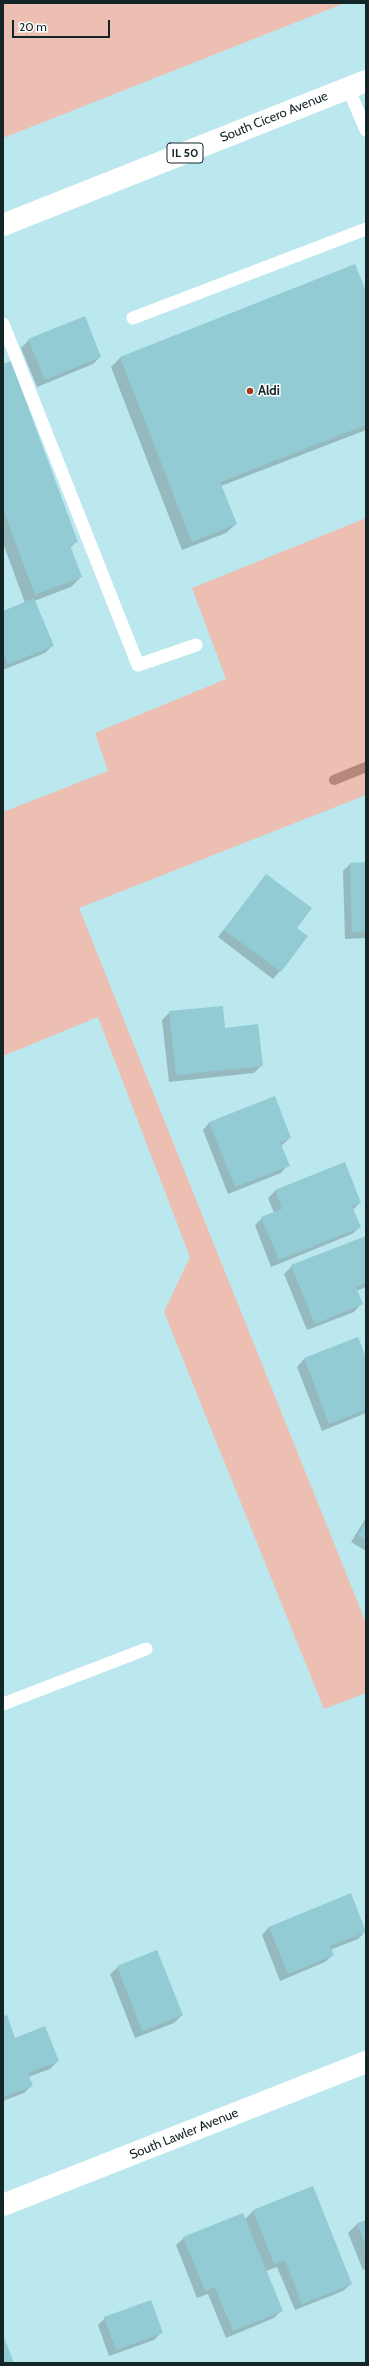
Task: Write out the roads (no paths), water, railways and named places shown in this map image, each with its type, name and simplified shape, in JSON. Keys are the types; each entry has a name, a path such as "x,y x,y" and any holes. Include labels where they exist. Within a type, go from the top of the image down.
{"street":[{"name":"South Cicero Avenue","path":"3,225 357,84"},
{"name":"South Lawler Avenue","path":"3,2205 366,2062"}],"lane":[{"path":"357,84 366,130"},
{"path":"133,318 366,229"},
{"path":"3,324 138,665 196,645"},
{"path":"3,1704 146,1649"}],"waterway":[{"path":"334,780 366,767"}],"place":[{"name":"Aldi","path":"250,391"}]}
